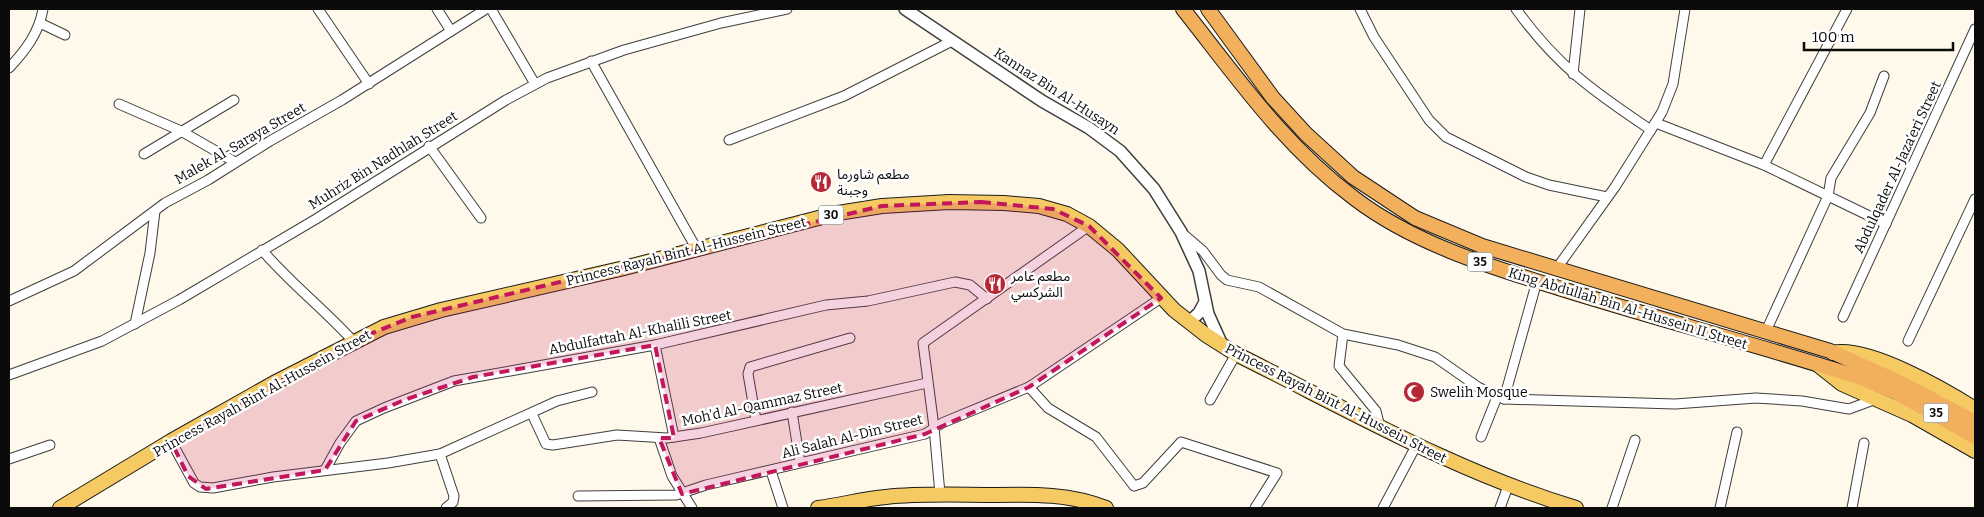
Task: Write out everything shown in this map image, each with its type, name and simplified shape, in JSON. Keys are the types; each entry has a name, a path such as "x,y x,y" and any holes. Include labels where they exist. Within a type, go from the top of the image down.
{"highway":[{"name":"King Abdullah Bin Al-Hussein II Street","path":"1183,9 1273,124 1306,158 1343,190 1383,217 1424,238 1468,257 1537,281 1861,378 1895,392 1975,437"},
{"name":"King Abdullah Bin Al-Hussein II Street","path":"1208,9 1273,98 1306,134 1354,177 1393,205 1430,225 1482,246 1766,331 1833,353 1899,382 1975,422"}],"main road":[{"name":"Princess Rayah Bint Al-Hussein Street","path":"60,508 171,441 353,341 412,317 620,269 696,248 838,214 903,204 988,202 1039,206 1067,214 1089,226 1118,250 1160,298 1189,322 1236,354 1380,427 1508,486 1576,508"},
{"path":"1833,353 1847,351 1874,358 1903,370 1975,409"},
{"path":"1818,365 1842,384 1912,415 1975,451"},
{"path":"818,508 888,497 940,494 1017,494 1063,497 1093,503 1106,508"}],"street":[{"path":"9,68 33,38 40,23 43,9"},
{"path":"318,9 369,84"},
{"path":"437,9 451,31"},
{"name":"Malek Al-Saraya Street","path":"9,301 74,271 165,203 208,180 235,162 369,84 486,9"},
{"path":"491,9 535,84"},
{"name":"Muhriz Bin Nadhlah Street","path":"9,375 64,357 135,324 316,219 429,146 535,84 591,61 712,26 787,9"},
{"name":"Kannaz Bin Al-Husayn","path":"905,9 1042,101 1113,144 1154,189 1181,232 1199,271 1211,325 1223,346"},
{"path":"1360,9 1374,37 1429,120 1446,137 1526,177 1549,185 1607,197"},
{"path":"1516,9 1542,43 1591,90 1654,127 1764,164 1886,224"},
{"path":"1573,74 1580,9"},
{"path":"1557,268 1654,127 1673,84 1685,9"},
{"path":"1764,164 1847,9"},
{"path":"40,23 65,35"},
{"name":"Abdulqader Al-Jaza‘eri Street","path":"1844,317 1975,29"},
{"path":"729,140 844,96 952,40"},
{"path":"591,61 696,248"},
{"path":"1766,331 1828,196 1831,178 1870,113 1884,76"},
{"path":"144,154 234,100"},
{"path":"119,104 181,131 235,162"},
{"path":"429,146 481,218"},
{"path":"1908,341 1975,199"},
{"path":"135,324 150,253 155,211"},
{"path":"940,494 923,343 1089,226"},
{"path":"1181,232 1203,250 1221,275 1227,280 1259,287 1343,334 1386,342 1429,355 1500,398 1675,404 1756,398 1802,401 1849,409 1877,399"},
{"path":"262,250 281,272 332,318 353,341"},
{"path":"1481,437 1500,398 1537,281"},
{"name":"Abdulfattah Al-Khalili Street","path":"325,470 343,438 356,421 454,381 655,345 826,305 868,301 956,282 970,285 988,299"},
{"name":"Ali Salah Al-Din Street","path":"578,496 682,494 706,485 925,434 934,428 1030,387 1160,298"},
{"path":"1189,322 1199,314 1205,302"},
{"path":"1343,334 1338,359 1340,368 1376,411 1380,427"},
{"path":"756,420 748,374 750,368 850,338"},
{"path":"655,345 674,437"},
{"path":"1210,400 1236,354"},
{"name":"Moh'd Al-Qammaz Street","path":"532,414 546,444 553,445 617,435 659,438 674,437 927,383"},
{"path":"1030,387 1048,408 1096,437 1134,486 1142,483 1181,442 1277,474 1255,508"},
{"path":"171,441 188,476 200,487 213,488 440,454 562,400 592,392"},
{"path":"792,412 800,462"},
{"path":"1720,508 1738,432"},
{"path":"659,438 668,468 692,508"},
{"path":"1612,508 1635,440"},
{"path":"1852,508 1864,443"},
{"path":"1383,508 1418,444"},
{"path":"9,459 50,445"},
{"path":"440,454 454,496 453,502 446,508"},
{"path":"771,471 783,508"},
{"path":"1500,508 1508,486"}],"highlighted area":[{"path":"981,202 1053,209 1089,226 1161,298 1029,387 925,434 682,494 659,438 674,438 655,345 473,377 404,400 356,421 325,470 206,489 188,476 171,441 353,341 412,317 882,206"}],"place":[{"name":"مطعم شاورما وجبنة","path":"821,182"},
{"name":"مطعم عامر الشركسي","path":"995,284"},
{"name":"Swelih Mosque","path":"1414,392"}]}
